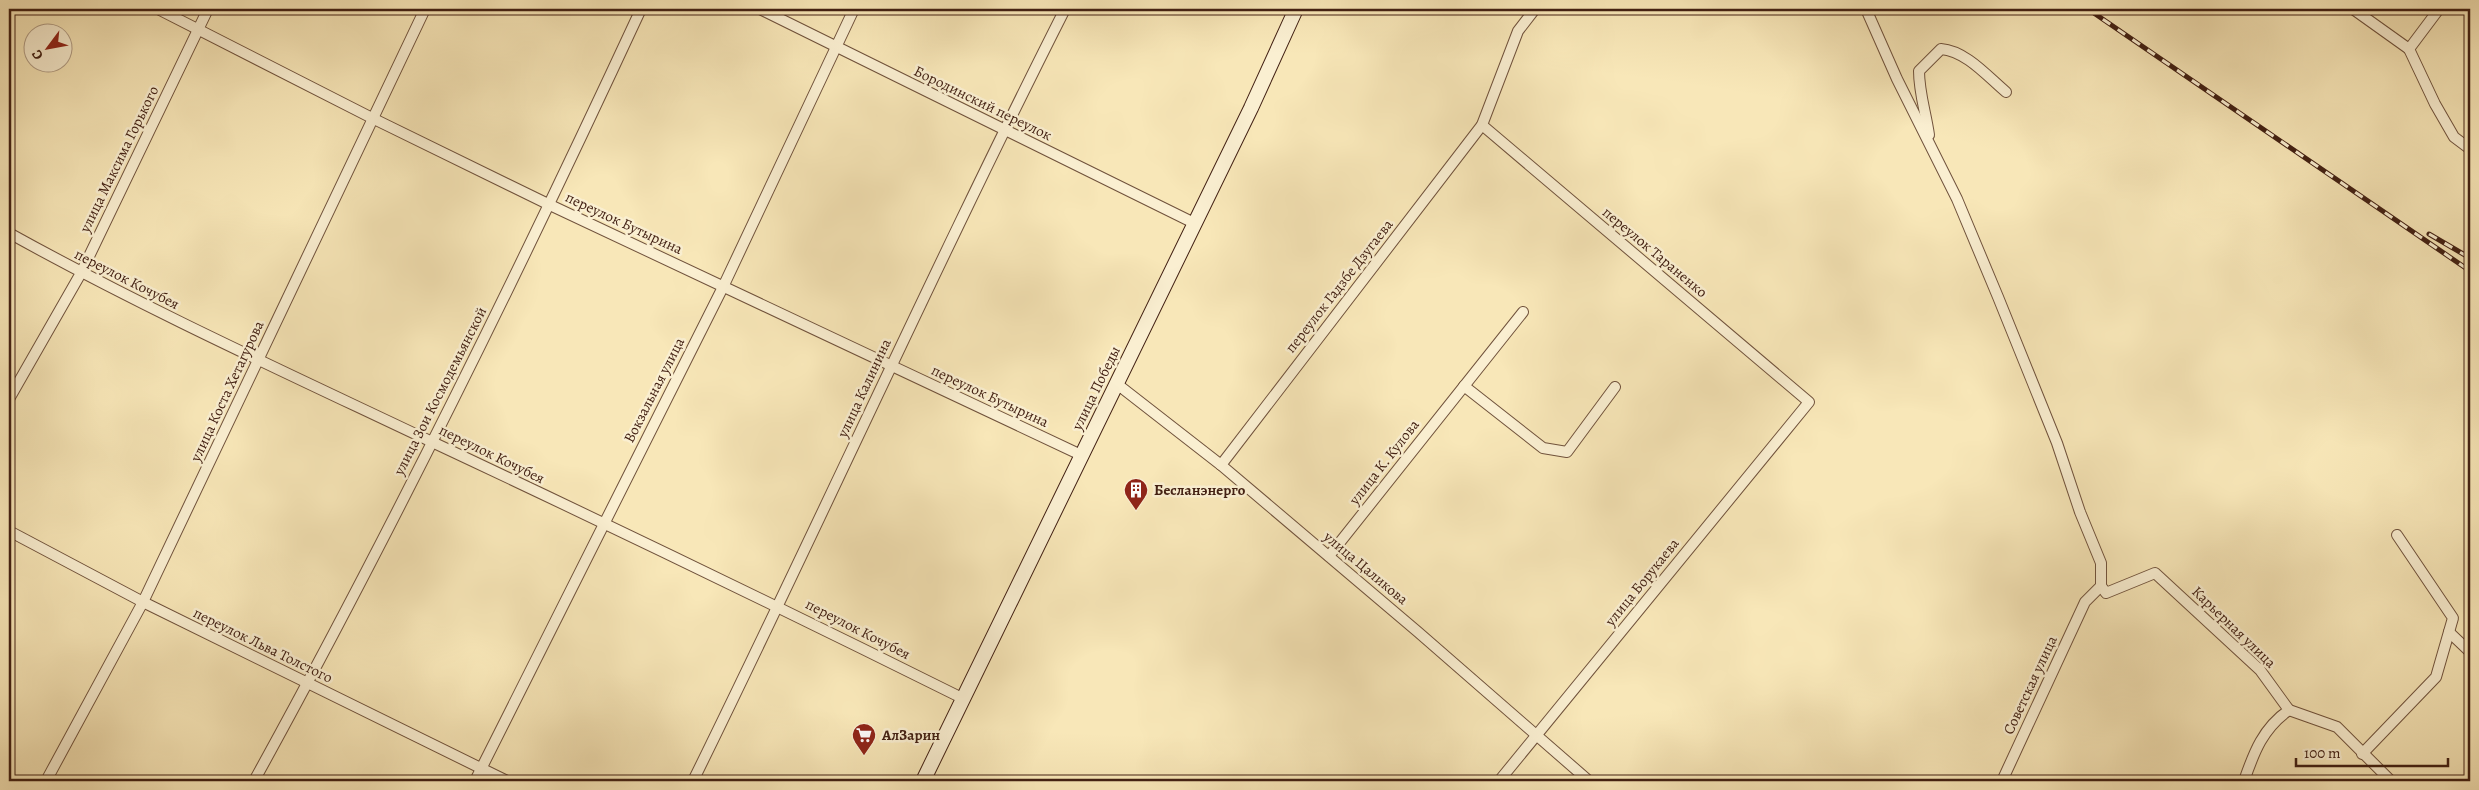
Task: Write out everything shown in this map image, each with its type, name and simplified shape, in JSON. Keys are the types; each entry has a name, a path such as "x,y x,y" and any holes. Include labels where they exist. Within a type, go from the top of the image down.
{"main road":[{"name":"улица Победы","path":"923,781 1251,108 1296,9"}],"street":[{"name":"переулок Бутырина","path":"158,9 372,118 550,205 1081,455"},
{"name":"улица Максима Горького","path":"9,399 81,273 208,9"},
{"name":"улица Коста Хетагурова","path":"46,781 143,602 425,9"},
{"name":"улица Зои Космодемьянской","path":"254,781 307,684 550,205 641,9"},
{"name":"Бородинский переулок","path":"760,9 1194,223"},
{"name":"Вокзальная улица","path":"475,781 723,287 854,9"},
{"name":"улица Калинина","path":"693,781 779,607 1003,130 1065,9"},
{"name":"переулок Гадзбе Дзугаева","path":"1220,465 1482,126 1518,32 1535,9"},
{"path":"1866,9 1897,78 1957,199 2057,443 2080,512 2101,563 2101,586"},
{"path":"2353,9 2409,49 2435,104 2454,137 2470,149"},
{"path":"2409,49 2439,9"},
{"path":"1930,145 1926,112 1919,93 1919,71 1941,49 1952,50 1976,66 2006,92"},
{"name":"переулок Тараненко","path":"1482,126 1809,402"},
{"name":"переулок Кочубея","path":"9,233 81,273 259,361 779,607 964,699"},
{"name":"улица К. Кулова","path":"1329,556 1523,312"},
{"name":"улица Цаликова","path":"1117,384 1220,465 1329,556 1587,781"},
{"path":"1464,386 1543,448 1567,452 1615,387"},
{"name":"улица Борукаева","path":"1499,781 1809,402"},
{"name":"переулок Льва Толстого","path":"9,531 143,602 507,781"},
{"path":"2362,754 2436,677 2454,618 2397,535"},
{"name":"Карьерная улица","path":"2101,586 2106,592 2155,573 2260,670 2289,710"},
{"name":"Советская улица","path":"2002,781 2085,602 2101,586"},
{"path":"2449,632 2470,652"},
{"path":"2244,781 2255,748 2278,718 2289,710 2338,727 2362,754 2392,781"}],"railway":[{"path":"2088,9 2470,271"},
{"path":"2429,234 2470,258"}],"place":[{"name":"Бесланэнерго","path":"1136,511"},
{"name":"АлЗарин","path":"864,756"}]}
